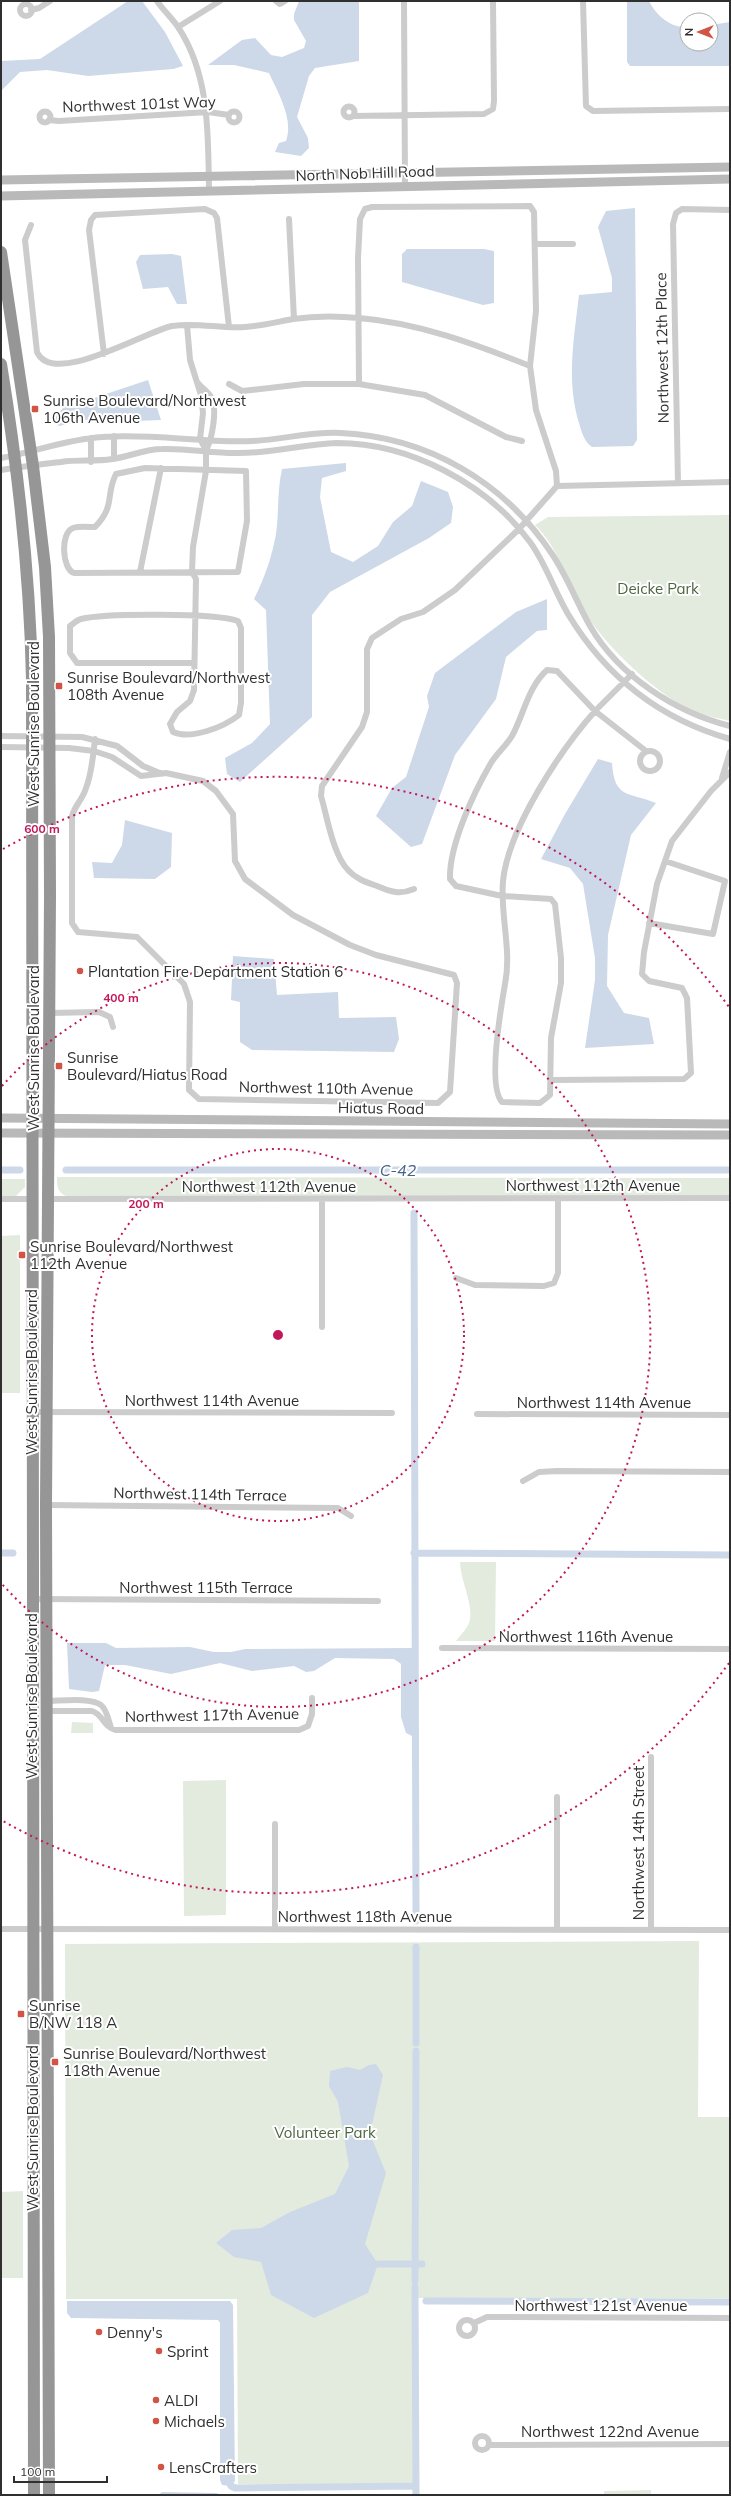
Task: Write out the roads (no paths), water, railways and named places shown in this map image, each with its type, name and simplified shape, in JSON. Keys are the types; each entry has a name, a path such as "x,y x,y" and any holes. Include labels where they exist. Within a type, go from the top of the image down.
{"highway":[{"name":"West Sunrise Boulevard","path":"1,252 33,466 45,567 48,637 49,1132 46,1412 46,1599 49,2495"},
{"name":"West Sunrise Boulevard","path":"1,364 16,462 28,568 32,742 31,1199 34,2495"}],"main road":[{"name":"North Nob Hill Road","path":"1,180 730,167"},
{"name":"North Nob Hill Road","path":"1,196 730,179"},
{"name":"Hiatus Road","path":"1,1118 730,1124"},
{"name":"Hiatus Road","path":"1,1133 730,1135"}],"street":[{"path":"32,10 39,8 50,1"},
{"path":"157,1 178,27 198,71 208,112 209,190"},
{"path":"178,27 220,1"},
{"path":"276,1 280,4 285,1"},
{"path":"404,1 405,186"},
{"path":"353,116 405,117 484,114 492,109 494,101 493,1"},
{"path":"583,1 586,106 593,111 730,109"},
{"name":"Northwest 101st Way","path":"50,120 58,121 208,112 229,115"},
{"path":"359,384 358,258 360,219 365,209 372,207 530,206 534,212 536,244 536,311 530,366 536,410 556,471 557,486 519,529 455,590 423,612 401,619 372,638 367,649 367,712 362,725 322,786 321,796 338,855 347,870 358,879 386,890 401,894 414,889"},
{"path":"104,354 88,230 91,220 95,215 205,210 214,213 218,226 229,327"},
{"name":"Northwest 12th Place","path":"678,483 673,224 676,212 682,210 730,210"},
{"path":"289,219 294,319"},
{"path":"31,225 25,240 37,352 41,359 49,364 70,362 104,354 150,332 187,325 245,327 294,319 358,318 445,333 530,366"},
{"path":"536,244 573,244"},
{"path":"187,325 195,379 201,395 203,413 200,439 206,450 206,471 193,547 192,572 196,579 196,616 194,690 190,701 172,718 170,724 173,732 180,735 215,728 239,715 241,628 238,621 196,616 100,617 79,619 70,626 70,653 77,663 194,663"},
{"path":"195,379 212,398 212,440 206,450"},
{"path":"229,384 242,392 304,384 359,384 425,395 506,437 522,441"},
{"path":"1,470 31,452 91,438 114,436 252,441 342,432 394,440 426,450 457,465 482,480 527,520 553,555 591,628 612,655 632,674 658,695 683,709 730,726"},
{"path":"114,436 114,459"},
{"path":"91,438 91,462"},
{"path":"1,458 33,466 62,461 91,462 114,459 138,451 162,449 206,450 235,453 337,443 368,445 431,464 459,479 491,502 519,529 540,558 568,613 580,631 595,651 624,682 659,709 691,726 730,739 730,752 721,780"},
{"path":"145,468 161,468 206,471 246,471 247,521 238,572 74,574 69,571 65,566 64,540 67,532 73,528 95,527 105,517 109,509 112,482 116,474 145,468"},
{"path":"140,572 161,468"},
{"path":"557,486 730,482"},
{"path":"632,674 595,711 565,751 531,805 508,857 502,896 507,975 499,1015 496,1054 497,1098 502,1102 540,1103 550,1095 551,1038 561,984 561,958 555,904 551,899 502,896 456,886 450,879 453,852 471,803 492,763 511,737 537,679 547,670 557,671 595,711 646,751"},
{"path":"1,736 32,742 49,742 94,751 112,757 141,776 162,774"},
{"path":"1,747 32,742 95,739 117,746 143,766 162,774"},
{"path":"94,751 95,739"},
{"name":"Northwest 110th Avenue","path":"94,751 85,791 75,805 72,816 72,923 78,932 137,938 184,984 190,1002 189,1090 199,1099 438,1103 446,1098 450,1092 457,983 454,975 376,955 350,946 293,915 245,879 239,872 235,861 233,814 216,791 203,781 184,776 162,774"},
{"path":"551,1080 684,1079 691,1073 687,998 682,988 649,981 642,974 649,923 657,884 672,841 721,780 730,772"},
{"path":"649,923 713,934 725,881 665,861"},
{"path":"49,1013 99,1012 110,1017 113,1027"},
{"path":"456,1278 475,1285 544,1286 554,1283 558,1273 558,1198"},
{"name":"Northwest 112th Avenue","path":"48,1199 730,1198"},
{"path":"1,1199 31,1199"},
{"path":"322,1199 322,1327"},
{"name":"Northwest 114th Avenue","path":"32,1412 392,1413"},
{"name":"Northwest 114th Avenue","path":"477,1414 730,1415"},
{"path":"523,1481 539,1472 557,1471 730,1472"},
{"name":"Northwest 114th Terrace","path":"46,1505 338,1508 351,1516"},
{"name":"Northwest 115th Terrace","path":"33,1599 378,1601"},
{"name":"Northwest 116th Avenue","path":"442,1648 730,1649"},
{"name":"Northwest 117th Avenue","path":"47,1706 98,1713 106,1726 111,1728 299,1730 308,1726 312,1714 312,1698"},
{"path":"78,1701 78,1711"},
{"name":"Northwest 117th Avenue","path":"47,1706 78,1701 91,1701 101,1705 111,1728"},
{"name":"Northwest 14th Street","path":"651,1757 651,1930"},
{"path":"557,1797 557,1929"},
{"path":"274,1824 275,1928"},
{"name":"Northwest 118th Avenue","path":"1,1929 275,1928 730,1930"},
{"name":"Northwest 121st Avenue","path":"474,2323 487,2317 730,2318"},
{"name":"Northwest 122nd Avenue","path":"489,2445 730,2444"}],"water":[{"path":"128,1 142,1 165,32 183,66 173,69 88,76 47,70 20,72 2,90 1,61 40,59"},
{"path":"299,1 359,1 359,61 315,68 309,76 297,117 308,138 309,148 301,156 275,152 279,143 286,141 288,124 284,106 269,73 234,65 208,65 242,40 255,38 271,55 282,57 304,48 306,41 294,20 294,14"},
{"path":"627,1 649,1 664,20 679,26 679,52 719,52 719,24 730,22 730,66 630,66 627,62"},
{"path":"635,208 637,440 633,446 592,447 585,439 581,430 575,407 573,391 573,343 579,295 612,292 612,278 598,227 606,211"},
{"path":"407,249 484,249 494,251 494,303 483,305 402,282 402,254"},
{"path":"172,254 181,256 187,304 177,304 168,287 143,289 136,262 140,255"},
{"path":"148,380 161,420 135,421 109,415 59,426 51,421 64,407 78,408 85,401"},
{"path":"346,463 346,471 322,478 320,497 331,552 353,562 378,546 393,522 412,506 421,481 448,492 453,507 451,523 429,538 330,592 312,615 312,717 240,782 227,774 225,758 252,743 270,724 266,610 254,599 267,568 276,534 279,485 282,469"},
{"path":"547,599 547,630 537,631 506,657 496,699 455,755 422,844 411,847 376,816 392,788 406,777 429,707 427,696 435,673 516,612"},
{"path":"598,759 612,763 613,775 620,789 631,795 656,803 631,835 608,935 607,986 624,1013 649,1018 654,1044 585,1048 595,980 595,958 583,884 570,868 541,859 565,814"},
{"path":"125,820 172,833 171,867 155,879 94,878 92,862 112,863 122,845"},
{"path":"233,956 274,959 277,995 338,992 339,1018 396,1017 399,1039 394,1052 252,1050 240,1042 240,1002 231,1000"},
{"path":"67,1643 106,1643 116,1648 190,1647 214,1652 231,1652 245,1649 414,1648 414,1737 406,1733 401,1717 401,1664 394,1659 335,1658 314,1671 306,1672 294,1666 252,1671 220,1663 171,1674 125,1665 105,1665 99,1691 92,1692 69,1689"},
{"path":"376,2064 383,2075 370,2134 386,2173 365,2244 378,2264 368,2293 314,2318 271,2295 261,2262 234,2257 216,2243 232,2230 261,2228 290,2212 335,2194 349,2166 338,2102 329,2086 330,2071 347,2067 360,2070 369,2065"},
{"path":"67,2301 230,2301 233,2305 235,2481 231,2486 222,2485 220,2480 220,2323 218,2320 71,2318 67,2313"},
{"path":"162,2492 216,2493 222,2495 158,2495"}],"waterway":[{"name":"C-42","path":"1,1170 20,1170"},
{"name":"C-42","path":"66,1170 730,1170"},
{"path":"414,1213 416,1921"},
{"path":"1,1553 13,1553"},
{"path":"414,1553 730,1555"},
{"path":"416,1947 416,2043"},
{"path":"415,2281 416,2051"},
{"path":"378,2264 422,2264"},
{"path":"415,2287 416,2495"},
{"path":"426,2301 730,2302"},
{"path":"227,2478 231,2486 235,2488 415,2486"}],"place":[{"name":"Sunrise Boulevard/Northwest 106th Avenue","path":"35,409"},
{"name":"Sunrise Boulevard/Northwest 108th Avenue","path":"59,686"},
{"name":"Plantation Fire Department Station 6","path":"80,971"},
{"name":"Sunrise Boulevard/Hiatus Road","path":"59,1066"},
{"name":"Sunrise Boulevard/Northwest 112th Avenue","path":"22,1255"},
{"name":"Sunrise B/NW 118 A","path":"21,2014"},
{"name":"Sunrise Boulevard/Northwest 118th Avenue","path":"55,2062"},
{"name":"Denny's","path":"99,2332"},
{"name":"Sprint","path":"159,2351"},
{"name":"ALDI","path":"156,2400"},
{"name":"Michaels","path":"156,2421"},
{"name":"LensCrafters","path":"161,2467"}],"park label":[{"name":"Deicke Park","path":"658,588"},
{"name":"Volunteer Park","path":"325,2132"}]}
